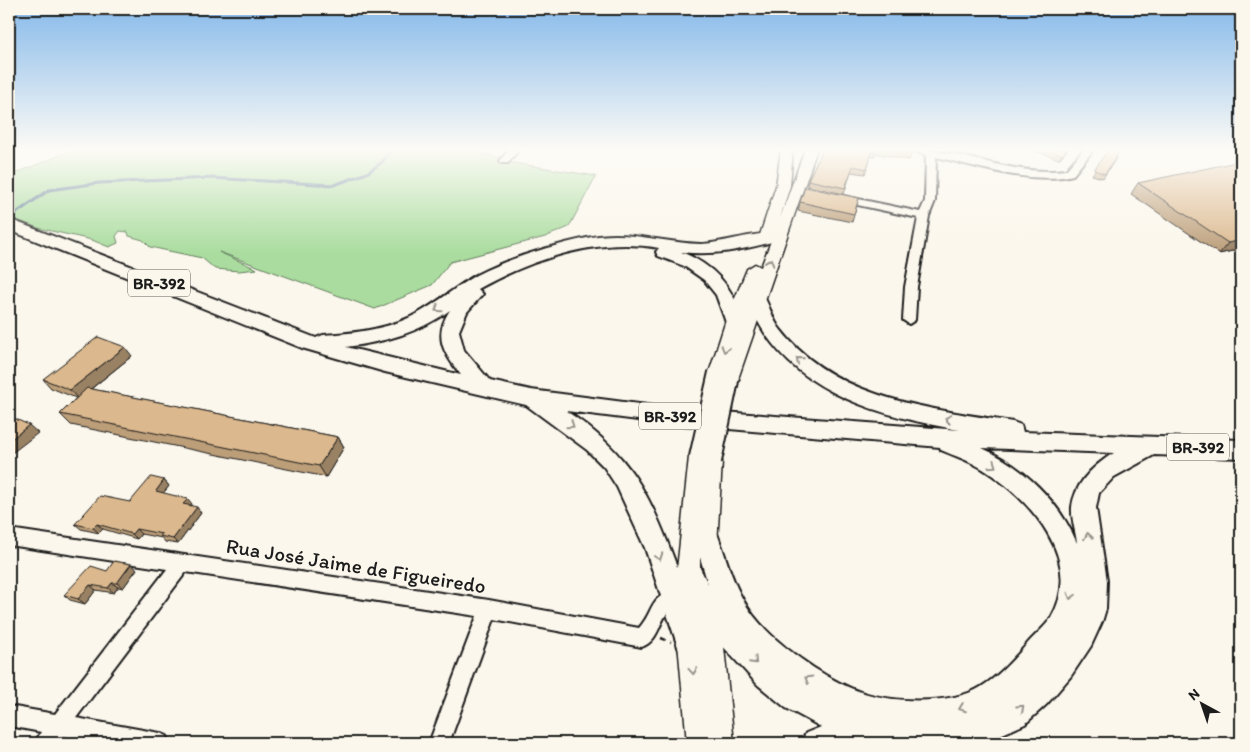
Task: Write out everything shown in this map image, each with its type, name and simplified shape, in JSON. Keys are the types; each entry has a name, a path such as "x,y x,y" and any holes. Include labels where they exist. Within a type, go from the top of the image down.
{"highway":[{"name":"BR-392","path":"9,224 309,343 384,365 530,398 670,416 933,438 1241,449"},
{"path":"309,343 358,340 402,328 417,322 490,275 566,249 601,240 633,238 656,240 681,247 699,256 714,267 746,308 768,325 784,347 818,375 848,392 875,403 909,411 1082,443"},
{"path":"681,247 719,248 766,238"},
{"path":"484,387 459,358 451,343 450,325 460,308 476,293 500,281 595,251 623,246 645,247 691,262 719,284 730,302 746,308"},
{"path":"530,398 576,428 611,460 637,499 674,598 682,643"},
{"path":"705,534 724,594 745,626 790,669 849,703 911,716 954,712 990,698 1017,676 1061,626 1073,591 1074,564 1064,538 1048,513 1025,489 990,462 973,453 933,438"},
{"path":"816,743 834,738 874,733 929,737 985,728 1014,715 1054,678 1079,640 1092,611 1095,577 1084,508 1089,491 1107,467 1126,456 1155,446"},
{"path":"688,570 709,612 768,675 796,698 839,721 874,733"}],"main road":[{"path":"700,743 682,643 688,570 705,459 724,374 746,308 766,238 795,188 794,184"},
{"path":"746,308 796,184"},
{"path":"705,459 705,534 709,612 721,743"}],"street":[{"path":"909,320 911,288 924,216 930,201 930,184"},
{"path":"824,194 924,216"},
{"name":"Rua José Jaime de Figueiredo","path":"9,537 489,609 642,638 650,633 658,610 665,600 674,598"},
{"path":"45,743 183,562"},
{"path":"438,743 489,609"},
{"path":"9,716 160,743"}],"path":[{"path":"659,637 682,643"}],"green space":[{"path":"9,184 592,184 569,227 545,237 450,262 432,285 375,309 219,252 257,269 239,271 215,269 202,258 150,247 143,240 129,236 128,232 120,231 116,236 118,243 109,247 92,240 38,228 9,217"}],"building":[{"path":"827,184 846,184 845,188"},
{"path":"1140,184 1241,184 1241,240 1228,243"},
{"path":"805,187 859,198 854,214 800,202"},
{"path":"98,337 125,347 70,390 43,379"},
{"path":"87,388 338,437 319,466 60,414"},
{"path":"9,416 29,425 9,441"},
{"path":"151,477 164,480 156,491 188,499 183,504 197,507 173,539 160,536 162,534 136,529 132,534 97,524 93,528 75,524 100,496 130,502"},
{"path":"114,561 131,564 117,583 112,583 108,588 90,585 78,599 64,595 91,566 107,571"}],"waterway":[{"path":"9,218 49,190 91,184"},
{"path":"318,184 336,184"}]}
